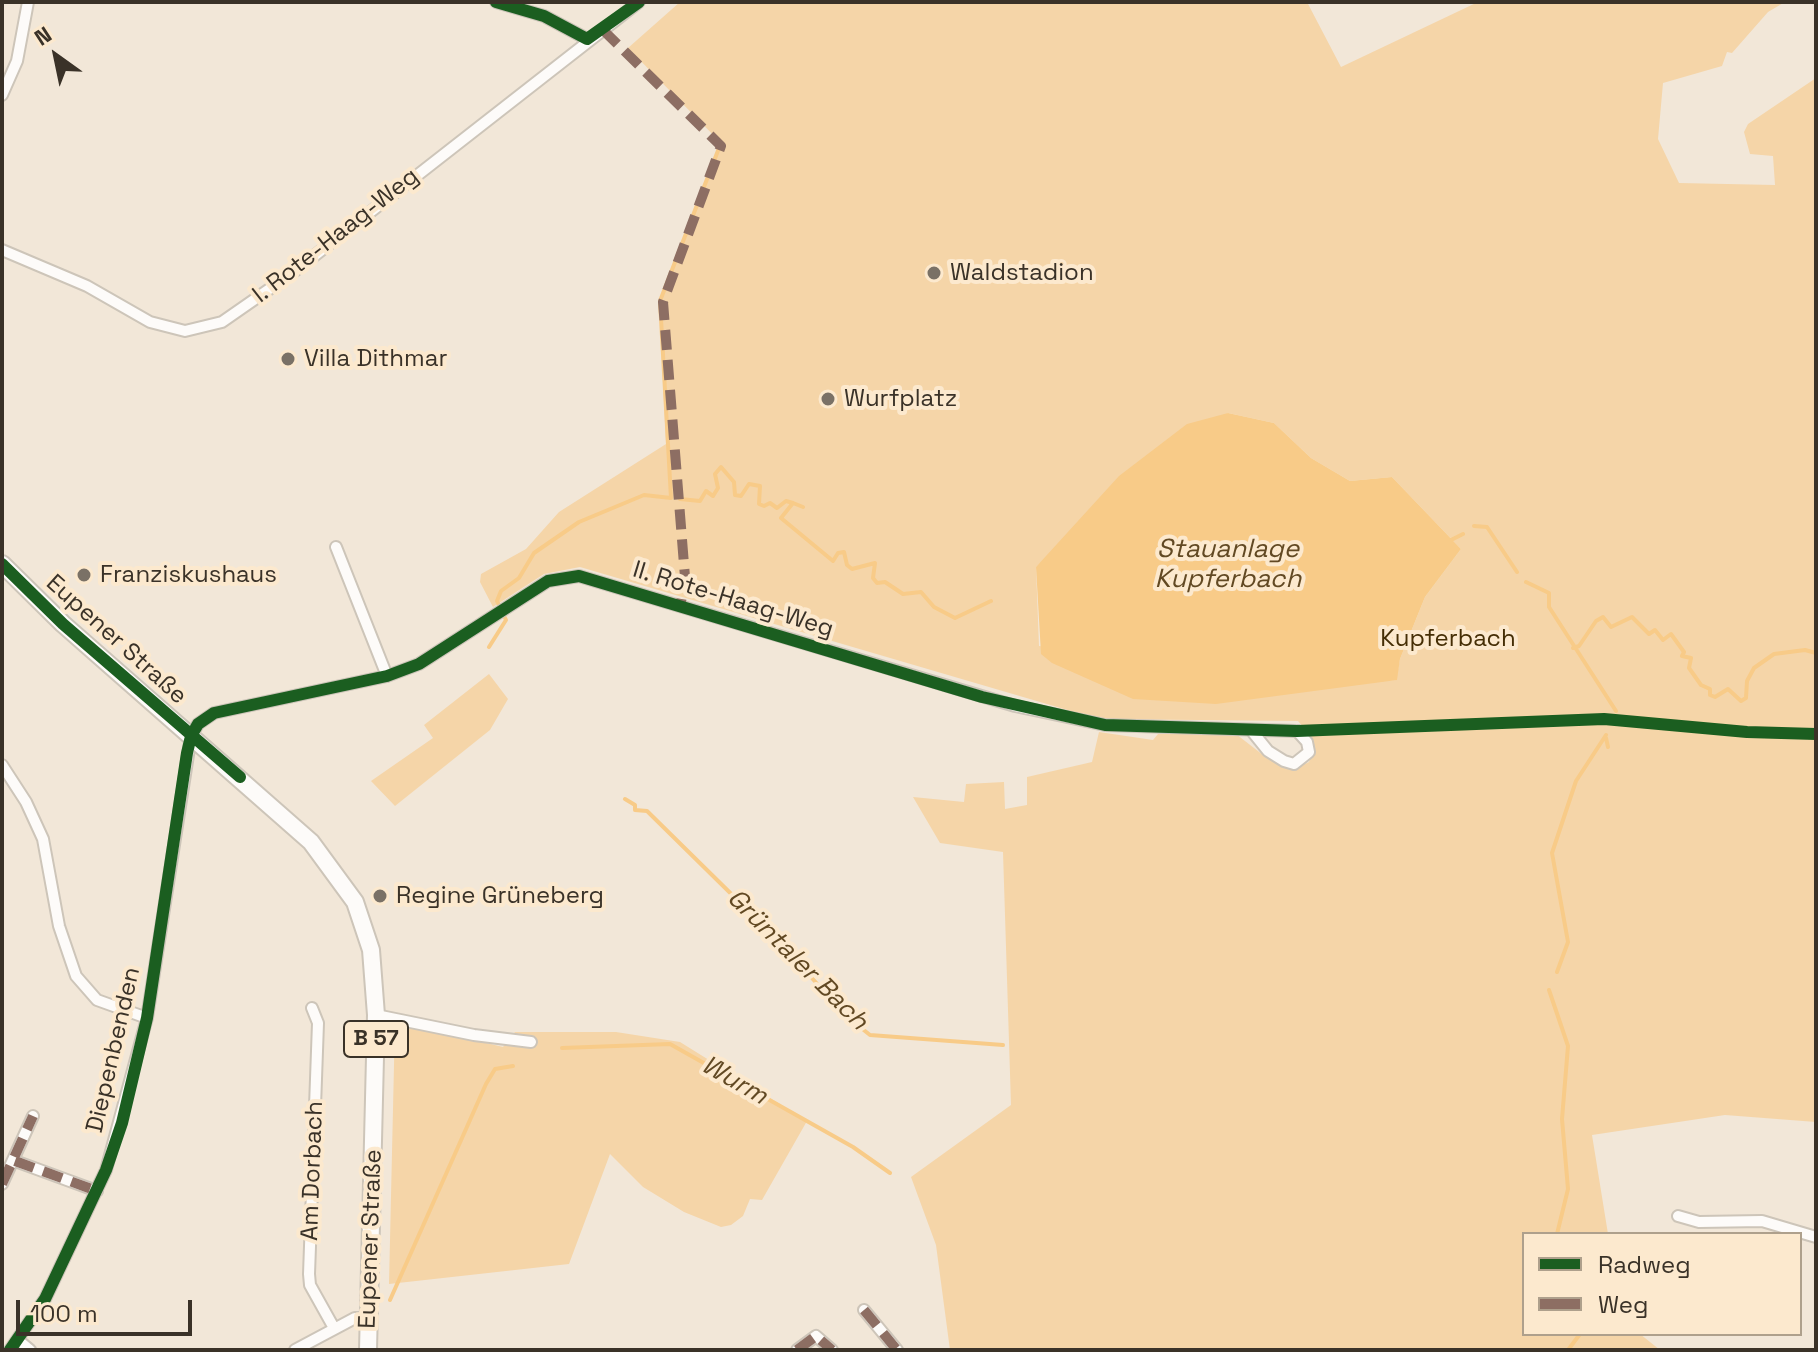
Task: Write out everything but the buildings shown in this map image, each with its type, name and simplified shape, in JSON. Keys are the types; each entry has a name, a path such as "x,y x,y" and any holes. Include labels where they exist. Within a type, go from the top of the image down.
{"main road":[{"name":"Eupener Straße","path":"2,564 63,624 311,842 342,881 365,927 371,950 376,1015 368,1350"}],"street":[{"path":"2,95 17,61 28,2"},
{"path":"496,2 544,16 587,39"},
{"name":"I. Rote-Haag-Weg","path":"2,250 87,286 150,322 185,331 222,322 291,274 587,39 639,2"},
{"path":"336,547 387,676"},
{"name":"II. Rote-Haag-Weg","path":"191,736 198,724 214,713 387,676 419,664 548,581 579,576 1015,706 1105,725 1297,731 1307,742 1309,752 1294,764 1284,761 1268,751 1251,730"},
{"name":"Diepenbenden","path":"10,1350 45,1299 97,1191 122,1123 147,1018 191,736"},
{"path":"2,765 26,802 43,839 59,926 76,976 97,1000 147,1018"},
{"name":"Am Dorbach","path":"312,1008 318,1023 309,1274 310,1285 334,1328"},
{"path":"376,1015 474,1035 531,1042"},
{"path":"2,1184 33,1116"},
{"path":"15,1161 97,1191"},
{"path":"1678,1216 1699,1222 1762,1221 1799,1232"},
{"path":"864,1310 897,1350"},
{"path":"295,1350 355,1318 369,1318"},
{"path":"797,1350 816,1336 832,1350"},
{"path":"18,1340 30,1350"}],"green space":[{"path":"680,2 1307,2 1341,67 1478,2 1785,2 1768,12 1732,53 1727,52 1722,66 1663,83 1658,139 1679,183 1775,185 1773,156 1750,154 1744,132 1748,124 1816,78 1816,1122 1725,1115 1592,1135 1608,1232 1522,1232 1522,1336 1642,1336 1660,1350 950,1350 936,1245 911,1177 1011,1105 1003,852 940,843 913,797 964,802 966,784 1004,782 1005,809 1027,805 1027,777 1092,762 1099,732 1153,740 1158,734 1236,734 1263,755 1296,768 1309,762 1313,751 1311,736 1298,721 1098,719 580,567 544,574 493,607 480,582 481,574 526,549 559,512 666,444 659,301 719,148 723,145 628,48","holes":["1228,413 1274,423 1311,458 1350,481 1392,477 1461,549 1425,597 1400,659 1396,680 1365,682 1039,646 1036,567"]},
{"path":"489,674 508,699 490,730 395,806 371,781 433,738 424,725"},
{"path":"395,1021 503,1047 515,1032 616,1032 680,1042 807,1121 762,1200 750,1199 743,1216 731,1225 721,1227 684,1212 643,1187 610,1154 569,1264 389,1284"}],"water":[{"name":"Stauanlage Kupferbach","path":"1228,413 1274,423 1311,458 1350,481 1392,477 1461,549 1425,597 1400,659 1397,680 1216,704 1133,699 1052,663 1041,654 1036,567 1119,476 1187,424"}],"waterway":[{"path":"489,647 506,620 497,601 501,591 519,578 534,553 579,522 644,495 671,498 660,301 719,148"},
{"name":"Kupferbach","path":"680,499 700,501 706,491 713,496 718,488 715,474 721,467 734,482 735,495 741,496 749,484 760,486 759,504 764,506 770,503 777,508 786,501 793,503 781,518 833,561 838,553 844,552 847,565 852,569 875,563 873,578 877,583 885,582 903,594 921,592 934,607 955,618 991,601"},
{"path":"793,503 803,507"},
{"name":"Kupferbach","path":"1474,526 1487,527 1517,572"},
{"name":"Kupferbach","path":"1451,540 1463,534"},
{"name":"Kupferbach","path":"1526,582 1549,593 1549,607 1616,711"},
{"path":"1573,648 1579,646 1596,621 1603,617 1611,627 1632,617 1649,634 1655,630 1663,640 1671,634 1684,652 1682,656 1691,658 1689,668 1701,685 1710,689 1710,695 1715,697 1728,689 1741,701 1746,698 1747,681 1754,668 1774,654 1805,650 1816,653"},
{"name":"Kupferbach","path":"1557,972 1568,942 1552,853 1576,781 1606,735"},
{"path":"1606,738 1608,747"},
{"name":"Grüntaler Bach","path":"625,799 635,805 635,810 647,811 777,939 845,1015 870,1035 1003,1045"},
{"name":"Kupferbach","path":"1549,990 1568,1046 1562,1119 1568,1189 1557,1232"},
{"name":"Wurm","path":"562,1048 670,1044 853,1147 890,1173"},
{"name":"Wurm","path":"390,1300 486,1084 495,1069 513,1066"},
{"name":"Kupferbach","path":"1568,1350 1578,1336"}],"marked path":[{"path":"603,30 721,146 663,302 685,577 680,608"},
{"path":"2,1184 33,1116"},
{"path":"15,1161 97,1191"},
{"path":"864,1310 897,1350"},
{"path":"797,1350 816,1336 832,1350"}],"cycle path":[{"path":"496,2 544,16 587,39 639,2"},
{"path":"2,564 63,624 240,777"},
{"path":"10,1350 45,1299 106,1170 122,1123 147,1018 187,753 198,724 214,713 387,676 419,664 548,581 579,576 982,697 1105,725 1297,731 1604,719 1747,732 1816,734"}],"place":[{"name":"Waldstadion","path":"934,273"},
{"name":"Villa Dithmar","path":"288,359"},
{"name":"Wurfplatz","path":"828,399"},
{"name":"Franziskushaus","path":"84,575"},
{"name":"Regine Grüneberg","path":"380,896"}]}
